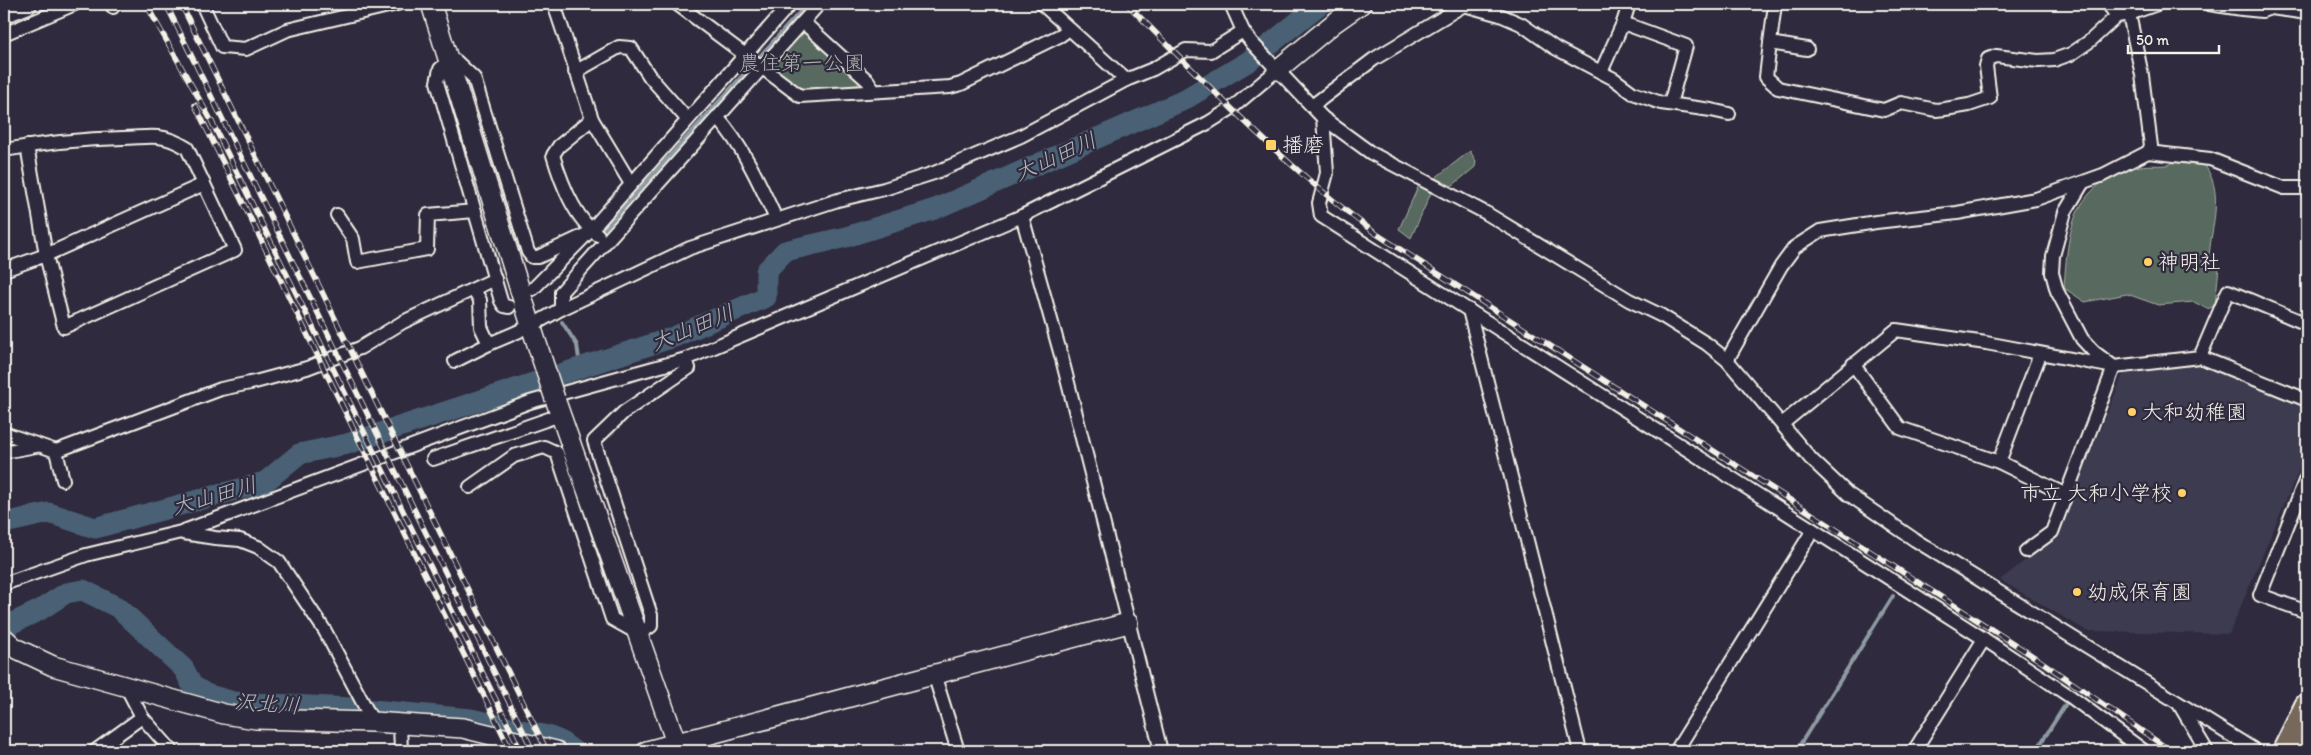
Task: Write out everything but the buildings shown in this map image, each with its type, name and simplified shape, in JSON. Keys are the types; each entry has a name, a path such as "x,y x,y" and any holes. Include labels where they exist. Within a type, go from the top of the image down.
{"highway":[{"path":"2285,751 2307,706"}],"street":[{"path":"4,13 27,4"},
{"path":"4,34 75,4"},
{"path":"202,4 222,47 246,49 287,30 397,4"},
{"path":"431,4 532,329 677,747"},
{"path":"554,4 592,119 631,184"},
{"path":"677,4 800,96 950,87 961,84 1061,35 1068,29"},
{"path":"561,308 561,292 716,117 790,4"},
{"path":"533,289 588,233 687,119 802,22 819,4"},
{"path":"1042,4 1126,80"},
{"path":"1231,4 1243,31 1275,68 1322,118 1371,154 1486,213 1629,300 1662,316 1707,344 1727,360 1811,460 1848,494 1915,540 2253,749"},
{"path":"4,584 86,555 181,532 530,402 686,359 1022,216 1208,123 1232,108 1275,68 1361,4"},
{"path":"1601,72 1623,23 1628,4"},
{"path":"1775,4 1766,77 1778,88 1884,110 1901,103 1936,110 1956,108 1990,98 1986,66 1988,59 1996,56 2038,61 2054,60 2070,54 2090,41 2123,15 2157,4"},
{"path":"2108,4 2123,15 2142,76 2151,146 2148,152"},
{"path":"2209,4 2262,11 2271,8 2307,13"},
{"path":"1312,106 1374,59 1464,5 1500,15 1521,24 1555,48 1601,72 1633,93 1661,103 1729,114"},
{"path":"802,22 868,81 874,91"},
{"path":"1623,23 1686,46 1670,104"},
{"path":"455,362 489,344 532,329 561,308 690,248 776,219 934,173 1021,136 1126,80 1153,69 1186,50 1211,51 1243,31"},
{"path":"1770,43 1807,50"},
{"path":"575,72 619,47 631,48 650,77 687,119"},
{"path":"449,60 440,69 437,82 501,301 504,306 509,307"},
{"path":"449,60 456,61 474,78 528,252 532,257 538,257 588,233"},
{"path":"716,117 734,139 758,180 776,219"},
{"path":"1322,118 1327,173 1319,203 1321,216 1984,640 2071,697 2144,751"},
{"path":"592,119 559,146 553,155 588,233 606,241"},
{"path":"4,150 27,146 78,140 159,137 187,148 235,250 64,327 46,255 27,146"},
{"path":"1727,360 1781,266 1795,247 1820,231 2004,206 2036,199 2082,184 2148,152 2210,159 2284,188 2307,188"},
{"path":"4,270 46,255 204,184"},
{"path":"2082,184 2065,212 2053,256 2052,273 2057,291 2082,339 2094,352 2114,367"},
{"path":"337,215 353,239 357,262 427,249 428,215 475,211"},
{"path":"1022,216 1062,359 1161,751"},
{"path":"4,433 36,446 56,451 221,389 307,368 360,348 403,322 495,279"},
{"path":"474,290 480,300 481,327 489,344"},
{"path":"2200,357 2228,291 2307,324"},
{"path":"1469,310 1580,751"},
{"path":"1782,424 1896,330 1986,343 2114,367 2200,357 2307,400"},
{"path":"1999,462 2040,354"},
{"path":"639,634 651,626 652,616 594,441 624,412 689,368 686,359"},
{"path":"1853,364 1900,428 1999,462 2066,495"},
{"path":"2026,551 2052,532 2114,367"},
{"path":"433,459 558,407"},
{"path":"4,452 36,446"},
{"path":"470,487 514,456 544,447 557,453 612,619 639,634"},
{"path":"56,451 63,480"},
{"path":"2307,476 2260,595 2307,612"},
{"path":"1676,751 1814,530"},
{"path":"181,532 240,540 258,547 279,562 325,631 372,718"},
{"path":"647,751 677,747 934,674 1128,623"},
{"path":"4,638 15,648 36,660 77,674 224,714 256,719 372,718 400,724 463,728 556,751"},
{"path":"1914,751 1984,640"},
{"path":"934,674 958,751"},
{"path":"127,688 142,718 172,751"},
{"path":"2178,702 2207,751"},
{"path":"95,751 142,718"},
{"path":"400,724 401,751"}],"shaded area":[{"name":"市立 大和小学校","path":"2198,362 2307,404 2307,451 2229,634 2087,631 2000,580 2057,535 2124,372"}],"green space":[{"name":"農住第一公園","path":"796,32 804,33 859,81 857,86 803,92 771,70 771,61"},
{"path":"1470,151 1476,161 1475,167 1452,186 1435,178"},
{"path":"2180,159 2203,163 2214,185 2215,208 2209,255 2219,267 2215,306 2207,309 2194,302 2158,305 2127,294 2085,302 2064,288 2071,229 2077,213 2086,198 2098,186 2114,175 2136,167 2168,165"},
{"path":"1419,185 1431,193 1411,238 1399,229"}],"waterway":[{"path":"604,229 807,4"},
{"name":"大山田川","path":"4,523 49,513 95,528 265,482 299,454 347,444 674,337 766,297 766,271 785,251 846,237 935,209 1182,101 1249,61 1320,4"},
{"path":"562,322 577,345 580,366"},
{"name":"沢北川","path":"4,627 40,610 66,593 83,590 119,608 184,669 192,685 206,694 234,702 351,708 471,719 548,736 560,741 574,751"},
{"path":"1796,751 1893,596"},
{"path":"2036,751 2067,702"}],"railway":[{"path":"146,4 211,120 521,751"},
{"path":"166,4 533,751"},
{"path":"181,4 547,751"},
{"path":"1127,4 1216,94 1277,152 1341,207 1375,233 2039,660 2171,751"},
{"path":"195,105 511,751"}],"place":[{"name":"播磨","path":"1271,145"},
{"name":"神明社","path":"2148,262"},
{"name":"大和幼稚園","path":"2132,412"},
{"name":"市立 大和小学校","path":"2182,493"},
{"name":"幼成保育園","path":"2077,592"}]}
